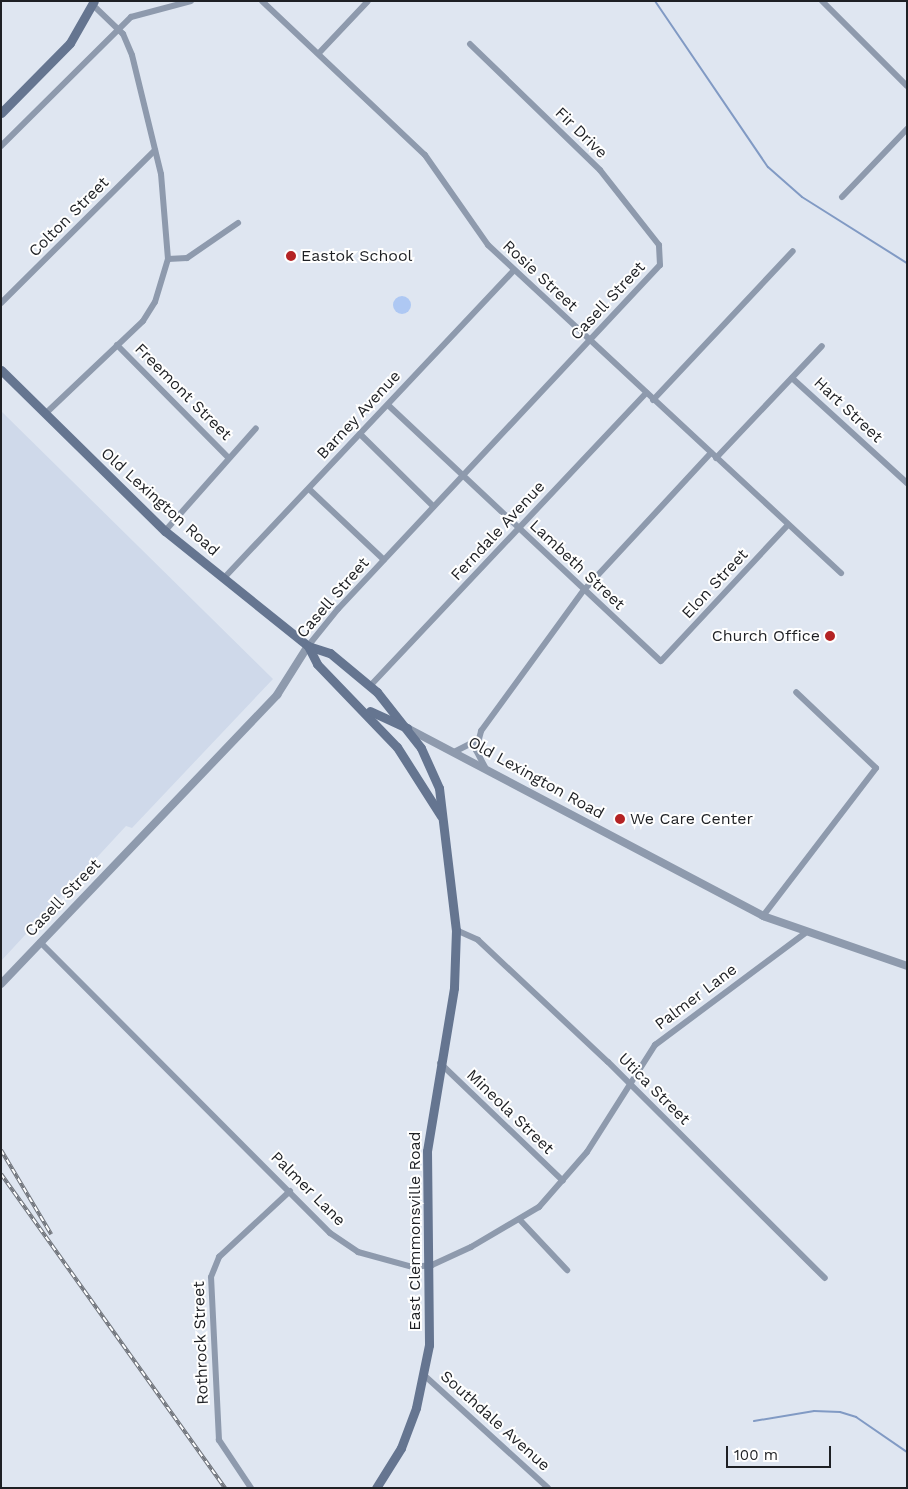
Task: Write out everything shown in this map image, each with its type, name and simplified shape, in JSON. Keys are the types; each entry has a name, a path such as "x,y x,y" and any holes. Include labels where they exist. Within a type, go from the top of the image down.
{"main road":[{"path":"1,113 70,44 94,3"},
{"name":"Old Lexington Road","path":"1,370 165,531 308,646 330,653 370,686 407,728"},
{"name":"Old Lexington Road","path":"308,646 317,664 356,701"},
{"path":"356,701 407,728"},
{"name":"East Clemmonsville Road","path":"356,701 398,747 442,817"},
{"name":"East Clemmonsville Road","path":"376,1488 401,1448 425,1376 432,1266 427,1152 439,1062 454,988 456,930 442,817 433,772 407,728"}],"street":[{"path":"1,146 132,17 191,1"},
{"name":"Rosie Street","path":"262,1 425,155 476,232 514,270 841,573"},
{"path":"319,54 368,1"},
{"path":"822,1 907,86"},
{"path":"45,414 117,345 155,302 168,259 155,150 132,55 119,28 94,3"},
{"name":"Fir Drive","path":"470,44 600,170 661,251"},
{"path":"842,197 907,128"},
{"name":"Colton Street","path":"1,303 155,150"},
{"path":"168,259 186,258 238,223"},
{"name":"Casell Street","path":"1,984 277,695 308,646 433,506 590,342 660,265 661,251"},
{"path":"653,400 793,251"},
{"name":"Barney Avenue","path":"223,579 514,270"},
{"name":"Freemont Street","path":"117,345 229,458"},
{"path":"456,751 476,741 584,590 822,346"},
{"name":"Hart Street","path":"792,378 907,483"},
{"name":"Ferndale Avenue","path":"370,686 646,393"},
{"name":"Lambeth Street","path":"388,405 661,661"},
{"path":"165,531 256,428"},
{"path":"360,434 433,506"},
{"path":"309,489 384,560"},
{"name":"Elon Street","path":"661,661 788,525"},
{"path":"762,916 876,768 796,692"},
{"name":"Old Lexington Road","path":"407,728 456,751 762,916 805,933 907,966"},
{"path":"476,741 485,768"},
{"name":"Utica Street","path":"456,930 478,940 630,1085 825,1278"},
{"name":"Palmer Lane","path":"40,942 330,1233 358,1252 389,1264 432,1266 520,1220 562,1181 587,1152 630,1085 665,1036 805,933"},
{"name":"Mineola Street","path":"439,1062 562,1181"},
{"name":"Rothrock Street","path":"251,1488 219,1440 211,1277 219,1258 290,1191"},
{"path":"520,1220 567,1270"},
{"name":"Southdale Avenue","path":"425,1376 548,1488"}],"shaded area":[{"path":"398,296 406,296 411,301 409,312 398,314 393,309 393,301"},
{"path":"1,411 273,679 132,828 126,826 1,961"}],"waterway":[{"path":"655,1 768,167 802,197 907,263"},
{"path":"754,1421 814,1411 840,1412 856,1417 907,1452"}],"railway":[{"path":"1,1150 51,1234"},
{"path":"1,1174 225,1488"}],"place":[{"name":"Eastok School","path":"291,256"},
{"name":"Church Office","path":"830,636"},
{"name":"We Care Center","path":"620,819"}]}
